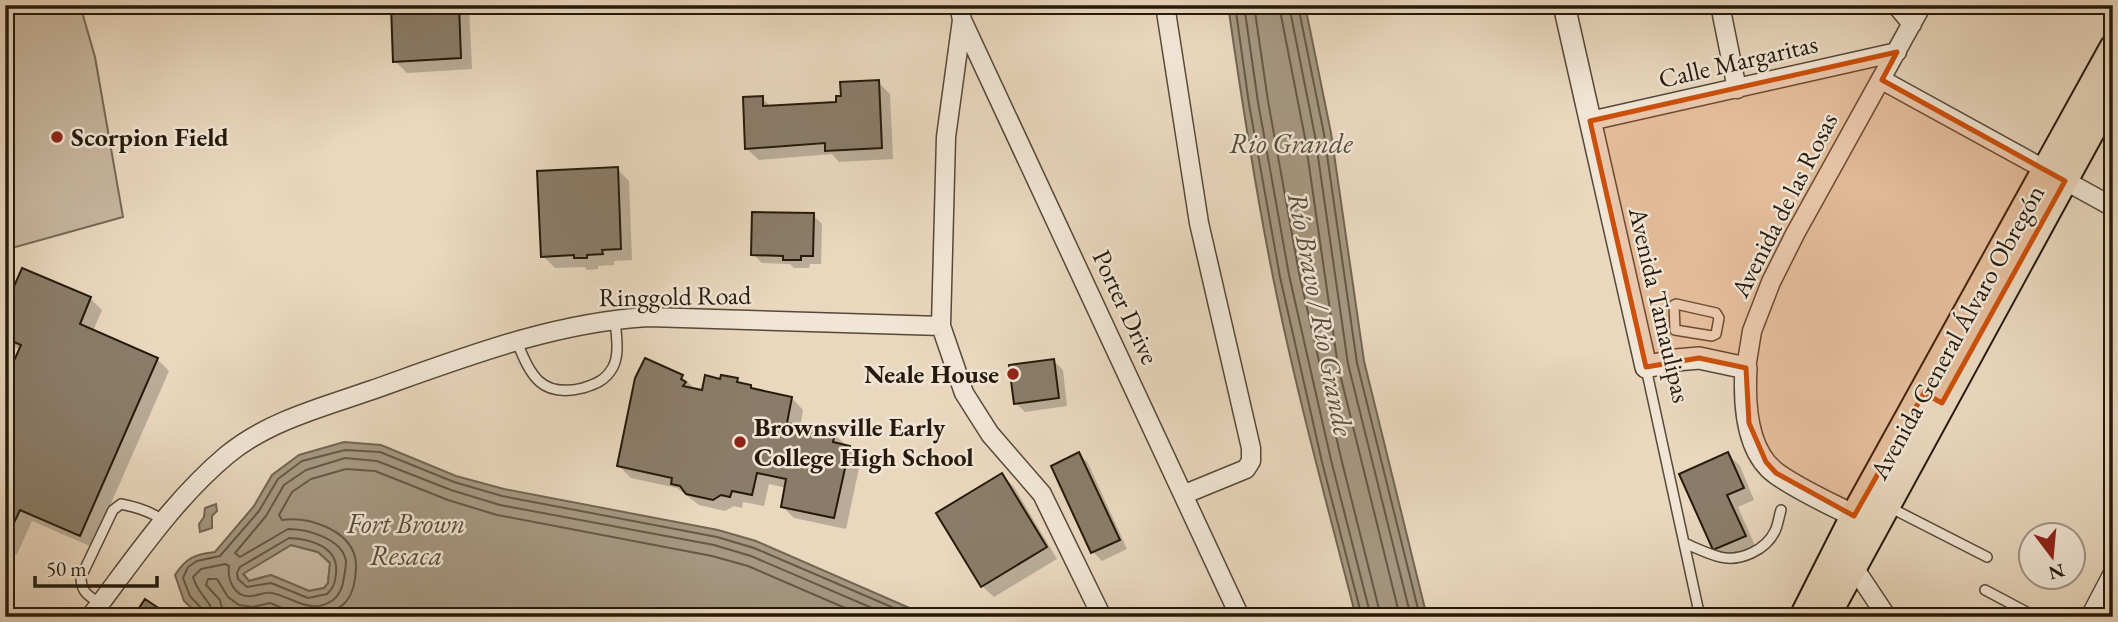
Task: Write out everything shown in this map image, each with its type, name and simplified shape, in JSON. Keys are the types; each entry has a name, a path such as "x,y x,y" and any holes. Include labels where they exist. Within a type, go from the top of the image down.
{"main road":[{"name":"Avenida General Álvaro Obregón","path":"2056,176 2113,48"},
{"name":"Avenida General Álvaro Obregón","path":"1803,617 1854,516 1933,398 2056,176 2113,91"},
{"name":"Avenida General Álvaro Obregón","path":"1832,611 1886,505 1933,398"}],"street":[{"path":"1165,5 1199,223 1251,448 1251,461 1246,469 1185,494"},
{"name":"Avenida Tamaulipas","path":"1564,5 1646,367"},
{"path":"1720,5 1737,89"},
{"path":"1896,5 1912,24"},
{"name":"Avenida de las Rosas","path":"1854,516 1776,473 1766,462 1754,441 1749,423 1745,368 1752,331 1771,282 1923,5"},
{"path":"961,13 946,137 941,326 964,393 990,434 1042,494 1102,617"},
{"name":"Porter Drive","path":"961,13 1240,617"},
{"name":"Calle Margaritas","path":"1590,121 1897,52"},
{"path":"1882,80 2113,207"},
{"name":"Ringgold Road","path":"95,610 164,521 200,479 229,453 286,420 517,342 567,327 615,319 649,317 941,326"},
{"path":"1646,367 1699,358 1745,368"},
{"path":"1853,566 1887,617"},
{"path":"2090,617 2113,573"}],"lane":[{"path":"1679,303 1718,316 1716,334 1701,335 1675,330 1674,305 1679,303"},
{"path":"517,342 534,378 549,388 564,392 573,390 603,380 614,365 617,348 615,319"},
{"path":"1699,358 1701,335"},
{"name":"Avenida Tamaulipas","path":"1646,367 1700,617"},
{"path":"95,610 81,588 81,577 113,510 121,504 155,514 164,521"},
{"path":"1886,505 1987,557"},
{"path":"1684,543 1719,557 1732,559 1751,554 1765,544 1775,531 1781,510"},
{"path":"1985,590 2036,617"}],"highlighted area":[{"path":"1897,52 1882,80 2065,181 1942,403 1924,393 1854,516 1776,473 1766,462 1749,423 1746,368 1699,358 1646,367 1590,121"}],"shaded area":[{"name":"Scorpion Field","path":"5,5 80,5 95,57 123,217 5,250"},
{"path":"291,545 318,552 330,563 328,583 324,588 309,591 271,575 249,581 243,573"}],"water":[{"name":"Rio Grande","path":"1228,5 1305,5 1331,133 1364,361 1427,617 1356,617 1302,405 1273,277"},
{"name":"Fort Brown Resaca","path":"344,442 381,445 456,476 504,489 718,530 756,541 930,617 201,617 184,601 175,575 192,558 215,552 254,506 272,475 299,455","holes":["291,545 318,552 330,563 328,583 324,588 309,591 271,575 249,581 243,574"]},
{"path":"216,504 217,511 212,516 212,528 200,532 199,524 204,517 205,508"}],"building":[{"path":"391,5 459,5 461,58 393,62"},
{"path":"879,80 882,148 825,151 825,143 745,149 743,97 763,96 763,106 836,102 836,96 841,96 840,82"},
{"path":"618,167 621,249 602,250 603,254 587,255 587,258 574,258 574,255 541,257 537,171"},
{"path":"752,212 814,213 813,256 801,256 801,260 783,260 783,256 751,255"},
{"path":"22,268 91,297 80,324 158,358 80,536 20,510 5,542 5,381 21,345 5,338 5,307"},
{"path":"645,358 683,375 681,379 686,382 683,386 702,390 705,375 720,379 721,375 738,378 737,382 751,385 751,388 792,397 787,423 835,433 833,442 850,446 834,518 781,507 786,479 757,473 752,495 732,491 730,497 721,495 713,500 686,494 680,486 671,484 672,478 617,466 635,378"},
{"path":"1054,359 1059,398 1014,404 1009,365"},
{"path":"1079,452 1120,540 1091,553 1051,466"},
{"path":"1728,452 1744,488 1727,495 1746,536 1713,550 1679,474"},
{"path":"1002,473 1047,547 981,587 936,513"},
{"path":"145,599 172,617 133,617"}],"place":[{"name":"Scorpion Field","path":"57,137"},
{"name":"Neale House","path":"1013,374"},
{"name":"Brownsville Early College High School","path":"740,442"}],"water label":[{"name":"Río Bravo / Rio Grande","path":"1321,314"}]}
